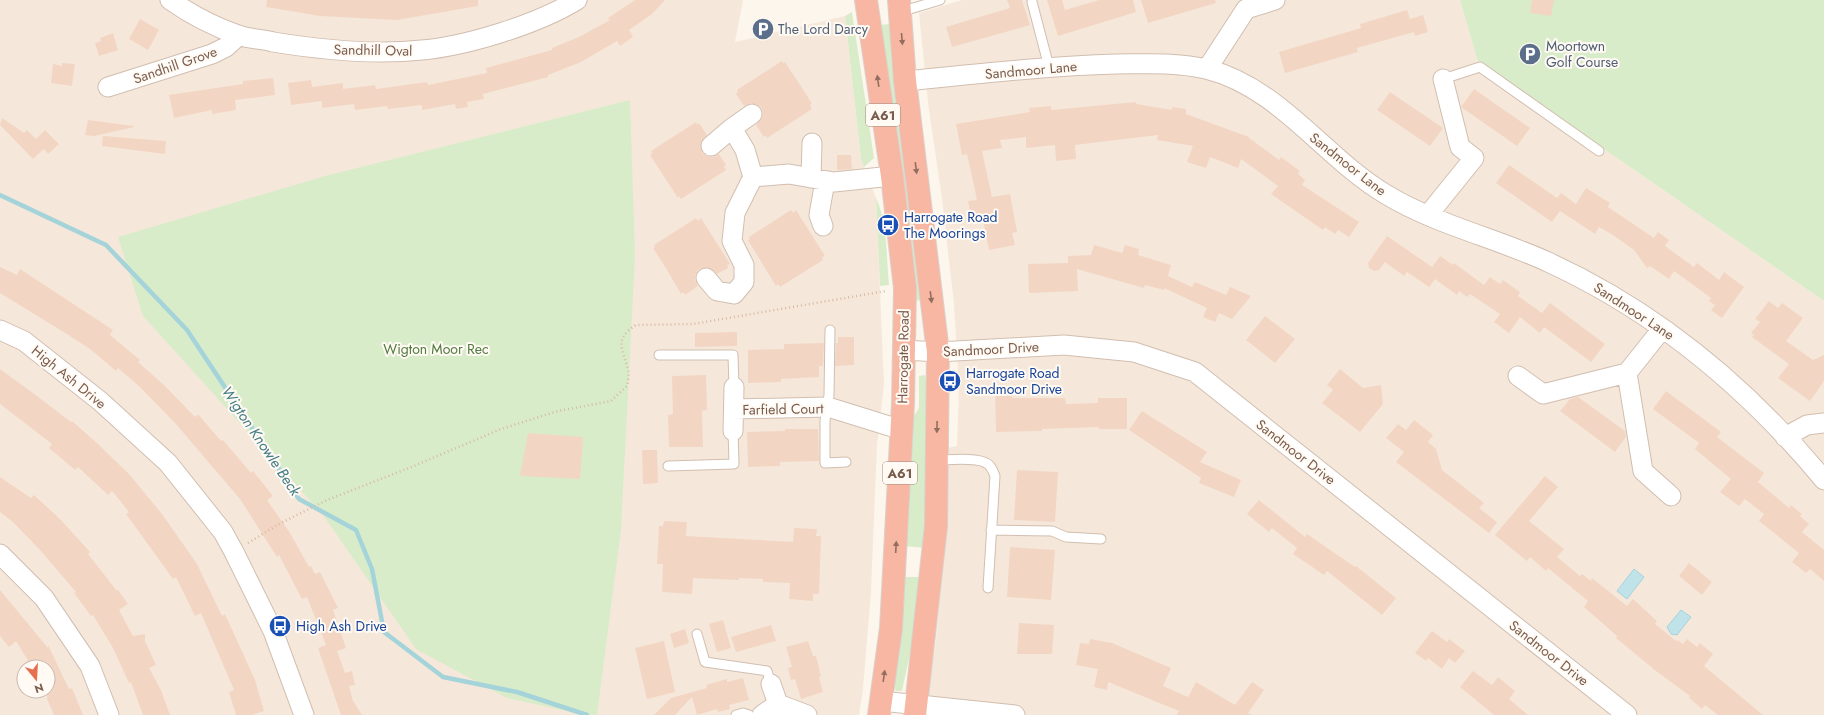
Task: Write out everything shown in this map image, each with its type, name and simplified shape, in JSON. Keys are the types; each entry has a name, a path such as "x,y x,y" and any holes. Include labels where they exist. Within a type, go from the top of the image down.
{"highway":[{"name":"Harrogate Road","path":"866,0 892,176 905,288 902,430 891,628 880,708"},
{"name":"Harrogate Road","path":"899,6 905,81 938,352 936,526 916,710"}],"street":[{"name":"Sandhill Oval","path":"170,0 207,22 239,35 300,46 362,52 422,50 478,40 529,22 577,0"},
{"path":"1207,69 1244,4 1275,0"},
{"name":"Sandhill Grove","path":"108,87 212,54 226,47 239,35"},
{"name":"Sandmoor Lane","path":"905,81 1049,67 1167,63 1207,69 1245,84 1279,107 1340,161 1386,195 1428,215 1547,261 1610,293 1662,328 1697,353 1741,391 1824,480"},
{"path":"1428,215 1474,158 1460,146 1443,79"},
{"path":"711,146 732,128 752,114"},
{"path":"706,278 717,290 734,294 744,282 744,265 732,241 731,218 735,213 746,187 745,150 732,128"},
{"path":"812,143 818,179 819,216 823,226"},
{"path":"746,187 789,174 834,182 892,176"},
{"path":"1518,376 1543,394 1627,373 1662,328"},
{"name":"High Ash Drive","path":"0,330 24,341 100,401 168,463 223,532 273,631 304,715"},
{"name":"Sandmoor Drive","path":"904,350 938,352 1064,345 1134,352 1195,372 1627,715"},
{"path":"1627,373 1643,470 1671,496"},
{"name":"Farfield Court","path":"733,431 734,387"},
{"name":"Farfield Court","path":"734,409 828,407 902,430"},
{"path":"1785,437 1807,425 1824,423"},
{"path":"0,554 49,604 90,666 109,715"},
{"path":"771,684 778,704 807,715"},
{"path":"762,715 778,704"},
{"path":"880,708 1015,715"}],"lane":[{"path":"899,6 940,0"},
{"path":"1032,2 1049,67"},
{"path":"1443,79 1480,67 1599,151"},
{"path":"830,330 828,407 825,421 825,463 846,462"},
{"path":"659,355 733,355 734,387"},
{"path":"668,466 734,464 733,431"},
{"path":"937,460 986,462 992,468 994,476 988,588"},
{"path":"991,530 1052,531 1066,537 1101,539"},
{"path":"697,634 705,662 767,671 771,684"},
{"path":"736,715 743,713 749,715"}],"path":[{"path":"234,552 279,524 327,500 409,468 501,429 558,411 611,401 627,386 628,370 621,352 621,344 629,329 636,325 693,324 905,288"}],"shaded area":[{"path":"0,0 743,0 735,42 845,16 861,159 876,198 884,384 877,445 871,591 863,689 859,715 0,715"},
{"path":"962,0 1460,0 1478,62 1824,301 1824,715 925,715 936,641 944,554 948,448 957,446 959,389 954,304 942,199 928,103 919,13"}],"green space":[{"path":"1460,0 1824,0 1824,301 1478,62"},
{"path":"852,12 874,158 864,167 861,159 845,16"},
{"path":"891,24 922,271 919,285 920,300 913,301 878,25"},
{"name":"Wigton Moor Rec","path":"630,100 635,256 621,530 597,715 585,715 507,698 416,649 323,515 143,316 118,237 325,176"},
{"path":"876,198 885,229 889,285 880,286"},
{"path":"925,375 929,393 925,548 904,546 912,419 919,408 919,376"},
{"path":"902,577 923,577 921,603 902,691 896,691 892,681"}],"water":[{"path":"1634,569 1644,577 1627,599 1617,591"},
{"path":"1681,610 1691,617 1677,635 1671,634 1667,627"}],"building":[{"path":"267,0 478,0 478,6 397,20 320,16 266,7"},
{"path":"635,0 665,0 652,14 629,30 633,37 620,46 617,41 581,62 548,75 548,77 483,94 484,99 467,102 468,107 456,109 455,104 422,110 422,105 388,109 387,106 355,110 354,104 322,108 322,101 291,105 288,83 311,80 312,87 343,83 343,89 375,85 376,89 427,82 428,85 487,73 486,68 552,50 552,48 579,37 610,20 608,18"},
{"path":"1007,0 1022,0 1030,25 952,47 946,27 1010,8"},
{"path":"1047,0 1062,0 1065,10 1099,0 1133,0 1136,12 1058,36"},
{"path":"1141,0 1215,0 1216,3 1148,23"},
{"path":"1532,0 1554,0 1551,16 1530,13"},
{"path":"1407,10 1410,19 1423,15 1428,32 1415,36 1414,32 1357,48 1358,52 1285,73 1279,52 1361,28 1360,24"},
{"path":"140,19 159,30 148,50 129,39"},
{"path":"113,33 118,50 99,56 95,43 101,41 100,38"},
{"path":"782,61 783,63 785,62 806,94 812,104 810,105 812,109 767,138 766,135 764,137 756,125 762,118 763,113 761,107 751,103 744,106 736,94 738,92 737,90"},
{"path":"62,63 75,64 72,86 51,83 53,64 62,66"},
{"path":"273,78 275,95 235,100 236,110 212,114 212,110 174,118 169,95 243,84 243,81"},
{"path":"1474,89 1530,128 1517,146 1461,107"},
{"path":"1390,92 1443,128 1430,146 1377,110"},
{"path":"1136,102 1136,104 1172,110 1172,107 1186,109 1186,114 1249,137 1279,160 1281,157 1300,171 1298,174 1305,180 1302,185 1359,222 1349,237 1338,230 1335,234 1325,227 1323,230 1271,194 1278,186 1241,159 1238,168 1210,157 1206,168 1187,162 1193,146 1157,140 1158,135 1075,145 1076,159 1056,161 1055,145 1026,148 1026,137 1000,140 1002,148 982,151 992,197 1010,194 1017,232 1012,233 1015,245 989,250 982,215 971,217 968,201 977,200 967,154 962,155 956,124 1030,112 1029,108 1051,106 1051,110"},
{"path":"2,118 24,133 27,130 36,139 45,130 59,144 48,154 44,149 33,159 0,125"},
{"path":"88,120 134,127 94,136 85,135"},
{"path":"696,122 697,125 699,123 707,135 701,143 702,153 713,157 719,154 726,165 724,167 726,170 681,199 679,196 678,198 650,155 652,154 651,151"},
{"path":"103,136 166,141 165,154 102,146"},
{"path":"837,155 851,155 852,169 837,170"},
{"path":"1509,165 1557,198 1561,193 1576,204 1586,188 1610,203 1608,207 1654,238 1658,232 1669,240 1665,246 1694,267 1697,263 1719,280 1724,272 1744,287 1722,318 1711,310 1715,305 1709,301 1711,298 1674,271 1669,279 1650,266 1647,268 1634,250 1613,235 1599,227 1595,234 1560,211 1552,222 1496,183"},
{"path":"791,210 793,213 796,210 825,256 822,257 823,260 780,287 778,284 776,286 748,240 750,239 749,237"},
{"path":"696,218 698,221 701,218 730,264 727,265 728,268 717,274 709,268 699,269 695,280 698,286 685,295 683,292 681,294 653,248 655,247 654,245"},
{"path":"1387,236 1432,267 1440,256 1453,265 1454,263 1484,285 1490,277 1500,284 1503,280 1520,292 1518,296 1542,313 1550,303 1605,344 1591,362 1544,327 1540,333 1520,317 1509,333 1494,322 1500,314 1470,294 1467,297 1459,291 1457,295 1435,279 1429,287 1407,272 1404,276 1385,262 1379,270 1374,271 1369,268 1368,263"},
{"path":"1094,245 1122,253 1125,245 1139,249 1138,255 1171,265 1168,276 1192,287 1195,282 1226,295 1230,287 1251,296 1232,319 1219,313 1215,322 1203,317 1207,308 1164,288 1164,290 1145,285 1144,288 1077,269 1078,291 1029,293 1028,264 1068,263 1068,256 1091,255"},
{"path":"0,267 17,275 20,269 113,330 110,335 140,360 138,362 165,386 195,417 198,414 221,441 223,440 251,473 253,471 273,496 267,500 290,533 309,567 311,566 315,574 320,572 338,608 333,610 346,648 337,651 345,673 352,671 355,685 349,686 353,701 362,715 341,715 318,648 326,645 307,597 302,599 279,555 277,557 240,499 175,423 140,387 118,368 116,371 90,349 0,293"},
{"path":"1769,301 1778,308 1782,303 1803,318 1786,341 1813,360 1824,355 1824,381 1810,401 1778,378 1789,364 1752,337 1754,335 1751,333 1760,322 1755,319"},
{"path":"1265,316 1295,339 1275,363 1246,340"},
{"path":"737,332 737,346 695,347 695,333"},
{"path":"838,337 854,337 854,365 835,366 836,343 838,343"},
{"path":"824,343 823,366 819,366 819,377 781,379 781,382 748,383 748,350 784,349 784,344"},
{"path":"0,369 71,422 72,421 98,444 129,474 162,514 197,564 222,616 225,614 255,680 264,711 252,715 236,715 229,692 234,690 201,613 195,616 176,577 173,579 126,514 129,512 112,491 108,495 78,467 75,470 49,448 52,444 0,404"},
{"path":"1340,369 1363,388 1381,385 1383,404 1360,432 1322,403 1333,390 1327,385"},
{"path":"706,375 707,410 702,411 703,447 669,447 668,415 673,414 672,376"},
{"path":"1012,387 1012,398 1065,398 1066,404 1098,403 1098,398 1127,398 1127,429 1099,429 1099,427 1042,429 1042,431 996,432 995,388"},
{"path":"1666,391 1721,432 1717,437 1764,473 1758,482 1789,508 1791,505 1802,514 1800,516 1809,524 1802,532 1824,550 1824,581 1810,569 1806,573 1792,562 1799,553 1759,521 1764,514 1745,499 1739,506 1720,492 1731,479 1695,449 1699,443 1653,409"},
{"path":"1578,397 1625,431 1626,437 1615,452 1560,411 1570,399"},
{"path":"1142,411 1207,452 1200,462 1241,480 1234,497 1199,483 1201,478 1129,430"},
{"path":"1414,420 1433,435 1428,442 1436,449 1442,470 1484,503 1479,508 1497,522 1489,533 1396,462 1404,452 1386,438 1398,424 1406,430"},
{"path":"785,429 818,429 819,461 780,462 780,466 748,467 747,432 785,431"},
{"path":"528,433 583,437 580,479 520,476"},
{"path":"642,450 657,450 658,483 643,484"},
{"path":"1017,470 1058,472 1055,522 1014,520"},
{"path":"1545,476 1558,487 1529,521 1564,549 1557,557 1580,576 1582,574 1591,581 1592,578 1627,606 1633,599 1657,621 1655,624 1676,641 1677,640 1683,644 1687,639 1697,647 1700,643 1713,654 1704,666 1763,715 1718,715 1705,705 1702,709 1689,698 1690,696 1656,671 1616,638 1617,636 1584,607 1588,601 1548,568 1546,571 1530,557 1527,561 1495,535"},
{"path":"0,477 31,498 34,495 60,519 90,552 88,554 128,604 119,610 133,636 145,634 145,641 156,665 149,668 161,690 170,715 143,715 131,682 129,683 113,648 93,615 91,616 74,593 76,592 40,550 13,522 0,512"},
{"path":"1259,500 1305,537 1307,534 1355,567 1356,566 1396,598 1382,615 1327,571 1324,575 1293,554 1297,548 1272,528 1269,532 1247,514"},
{"path":"664,521 687,522 686,536 793,542 794,528 817,529 816,536 821,536 819,594 813,594 813,601 789,599 790,583 763,582 763,579 739,578 739,580 693,578 692,594 662,592 663,564 657,564 659,526 663,526"},
{"path":"1010,547 1055,550 1051,600 1007,597"},
{"path":"1689,563 1712,582 1702,595 1679,576"},
{"path":"0,590 48,648 48,645 55,659 27,659 16,641 9,647 0,636"},
{"path":"723,620 731,648 717,652 709,624"},
{"path":"1019,623 1054,625 1052,654 1017,654"},
{"path":"771,625 776,641 736,652 731,637"},
{"path":"685,629 689,643 674,648 670,634"},
{"path":"1432,631 1447,642 1449,639 1465,651 1455,663 1449,658 1442,669 1428,658 1426,661 1415,653"},
{"path":"1090,639 1112,643 1171,668 1163,686 1188,697 1196,682 1235,705 1252,682 1264,690 1248,713 1252,715 1177,715 1179,711 1108,682 1107,690 1094,687 1098,669 1076,665 1080,643 1089,644"},
{"path":"664,641 675,692 647,699 635,648"},
{"path":"808,641 813,656 816,656 823,692 801,699 795,679 791,680 788,668 792,667 786,647"},
{"path":"56,662 69,689 72,688 83,715 54,715 47,699 56,699"},
{"path":"1473,671 1492,685 1498,677 1515,691 1509,699 1528,715 1494,715 1460,687"},
{"path":"743,678 749,700 729,705 730,709 718,712 717,709 697,715 692,697 675,715 654,715 671,698 707,688 706,685 727,679 727,682"}],"waterway":[{"name":"Wigton Knowle Beck","path":"0,195 106,245 187,330 299,499 356,530 372,569 384,632 443,677 517,692 587,715"}],"place":[{"name":"The Lord Darcy","path":"763,29"},
{"name":"Moortown Golf Course","path":"1530,54"},
{"name":"Harrogate Road The Moorings","path":"888,225"},
{"name":"Harrogate Road Sandmoor Drive","path":"950,381"},
{"name":"High Ash Drive","path":"280,626"}]}
